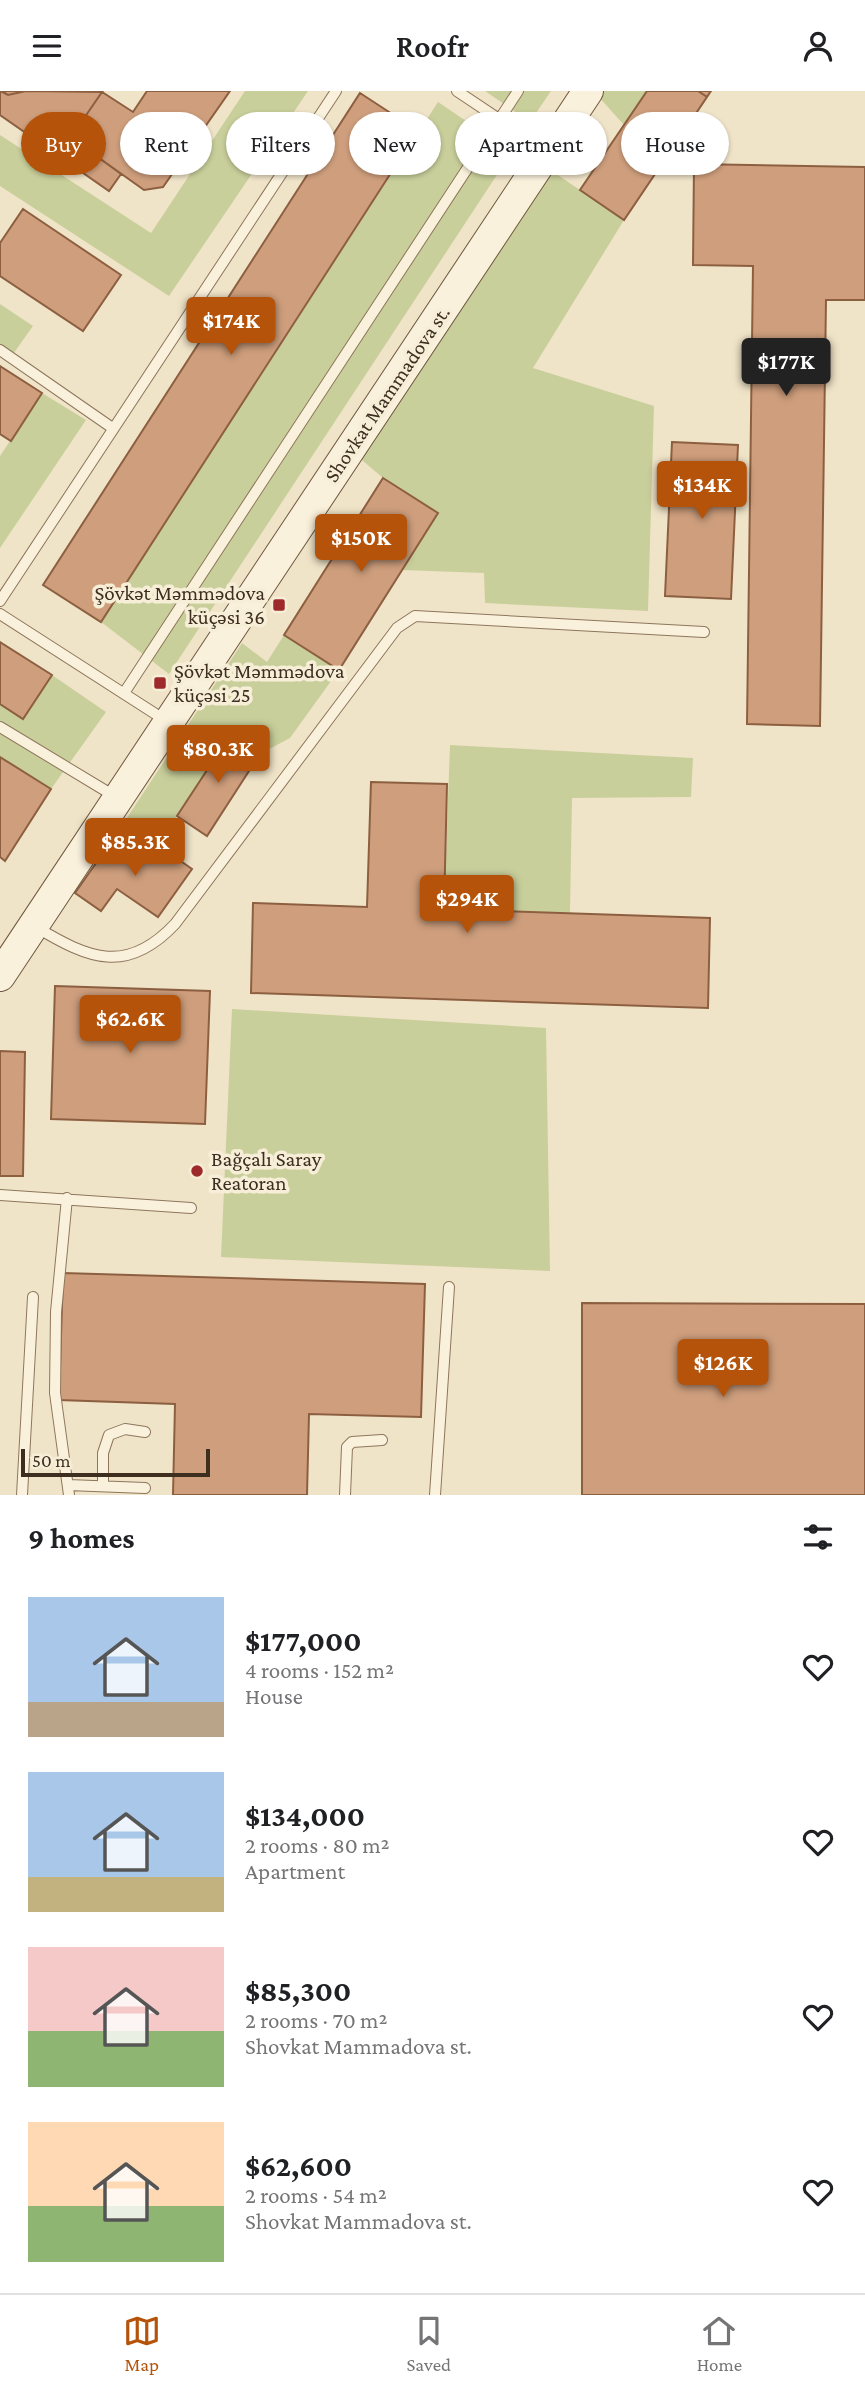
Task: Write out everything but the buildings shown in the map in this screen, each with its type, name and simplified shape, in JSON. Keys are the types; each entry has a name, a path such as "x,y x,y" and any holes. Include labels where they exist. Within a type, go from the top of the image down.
{"main road":[{"name":"Shovkat Mammadova st.","path":"574,112 588,91"},
{"name":"Shovkat Mammadova st.","path":"0,976 532,175"}],"lane":[{"path":"0,601 111,427 336,91"},
{"path":"457,91 488,112"},
{"path":"504,112 518,91"},
{"path":"124,693 462,175"},
{"path":"0,350 111,427"},
{"path":"0,614 169,722"},
{"path":"34,926 72,949 109,957 136,953 159,940 397,628 415,616 704,632"},
{"path":"0,727 118,798"},
{"path":"0,1195 191,1208"},
{"path":"68,1198 56,1312 55,1393 68,1490 103,1486 145,1487"},
{"path":"435,1495 449,1286"},
{"path":"22,1495 33,1297"},
{"path":"103,1486 103,1453 109,1435 125,1429 145,1432"},
{"path":"345,1495 347,1447 352,1442 382,1440"}],"green space":[{"path":"245,91 308,91 294,112 231,112"},
{"path":"485,91 551,91 537,112 515,112"},
{"path":"599,91 647,91 633,112 621,112 621,122 597,95"},
{"path":"438,102 455,113 455,175 497,175 169,674 101,622 391,175 441,175 441,112 432,112"},
{"path":"226,120 226,175 251,175 169,296 0,186 0,135 21,149 21,175 62,175 151,233 189,175 212,175 212,141"},
{"path":"545,175 558,175 624,220 533,368 654,406 648,611 485,603 484,573 402,570 438,513 383,478 356,455"},
{"path":"0,304 33,326 11,357 0,350"},
{"path":"42,393 86,420 0,548 0,456"},
{"path":"284,635 339,670 290,738 260,754 230,735 177,816 143,860 113,839 242,643 267,662"},
{"path":"52,675 106,712 51,789 0,757 0,704"},
{"path":"450,745 693,758 691,797 572,798 570,913 444,909"},
{"path":"232,1009 546,1028 550,1271 221,1257"}],"place":[{"name":"Şövkət Məmmədova küçəsi 36","path":"279,605"},
{"name":"Şövkət Məmmədova küçəsi 25","path":"160,683"},
{"name":"Bağçalı Saray Reatoran","path":"197,1171"}]}
